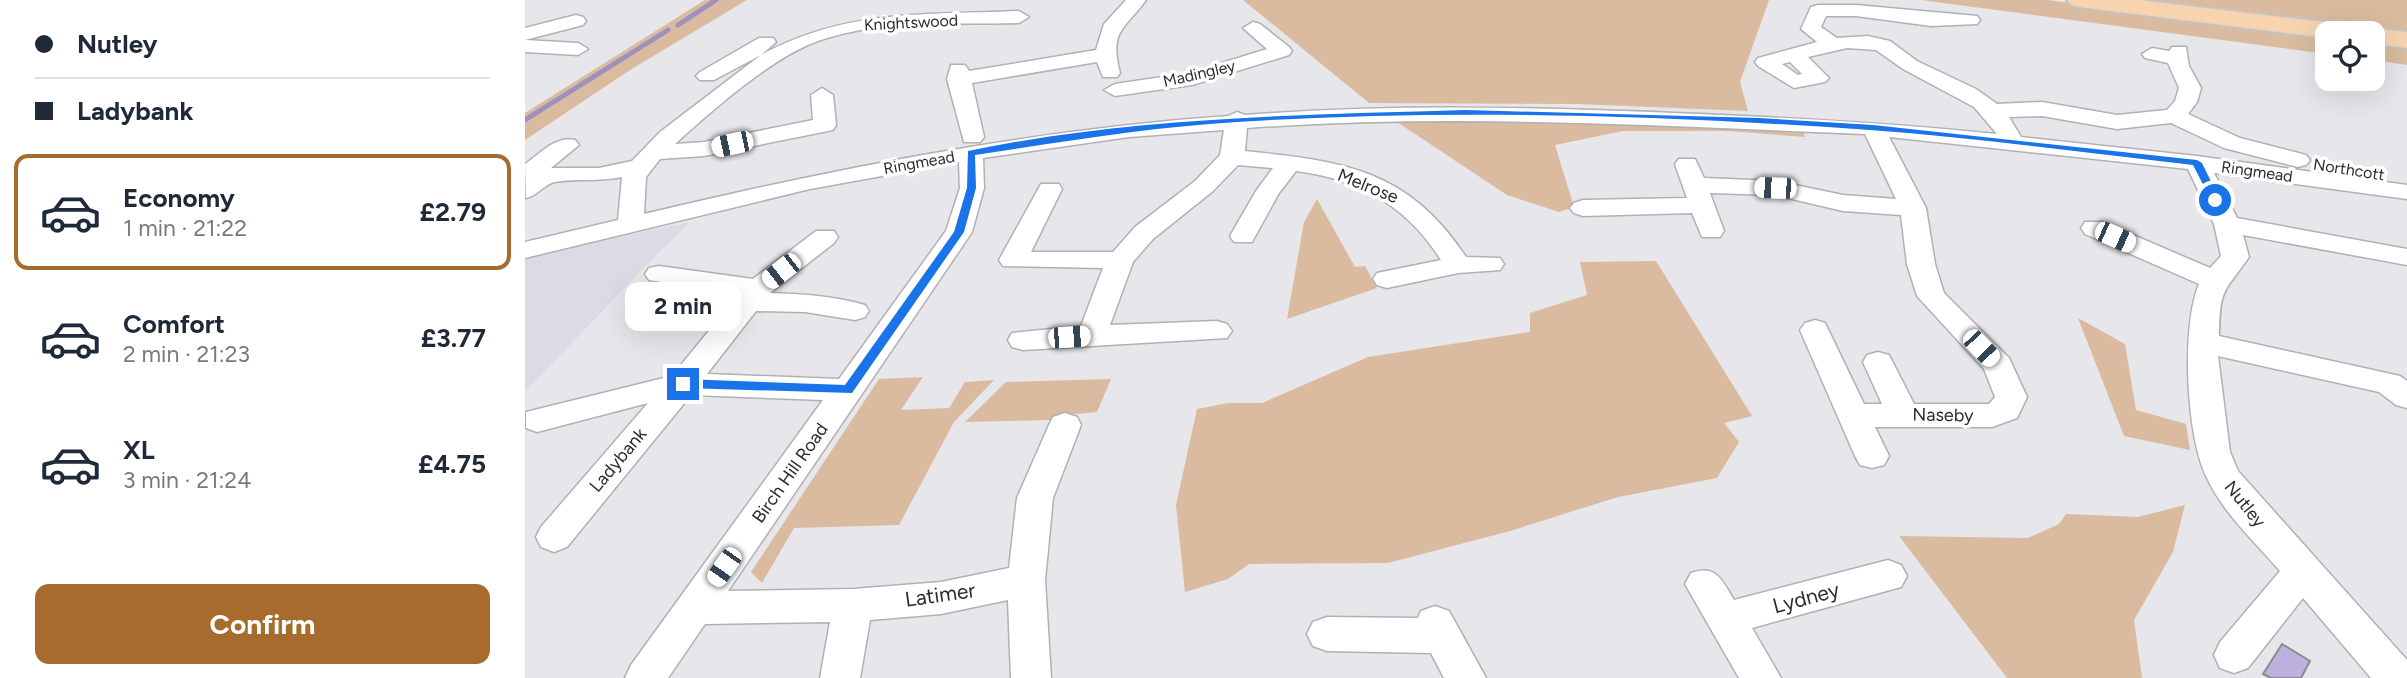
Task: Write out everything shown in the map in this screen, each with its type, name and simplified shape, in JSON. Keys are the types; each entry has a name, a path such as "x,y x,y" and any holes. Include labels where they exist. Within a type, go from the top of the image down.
{"main road":[{"path":"2079,0 2315,29"},
{"path":"2385,37 2407,40"}],"street":[{"path":"866,23 884,0"},
{"path":"1129,130 1104,55 1108,29 1132,4 1160,7"},
{"path":"1833,44 1811,29 1818,11 1839,8 1946,23 1970,20"},
{"name":"Knightswood","path":"759,57 801,41 866,23 1019,17"},
{"path":"1882,44 1892,17"},
{"path":"525,34 576,22"},
{"name":"Madingley","path":"1115,89 1192,79 1282,51 1253,28"},
{"name":"Knightswood","path":"646,159 759,57 783,29"},
{"path":"1794,55 1855,41 1882,44 1909,64 1959,87 1993,111 2003,120 2011,141"},
{"path":"525,46 578,49"},
{"path":"1993,111 2042,108 2117,122 2174,116 2186,102 2190,88 2178,55 2152,54"},
{"path":"971,145 958,74 1104,55"},
{"path":"707,76 730,61 759,57"},
{"name":"Knightswood","path":"526,191 542,161 599,175 646,159 825,125 822,95"},
{"name":"Ringmead","path":"525,250 971,145 1237,119 1466,112 1759,121 1873,128 2197,163 2407,192"},
{"name":"Northcott","path":"2174,116 2232,143 2268,153 2328,166 2407,177"},
{"path":"1092,335 1120,260 1144,233 1204,186 1233,157 1237,119"},
{"name":"Naseby","path":"1854,415 1993,416 2006,410 2011,397 1998,365 1931,296 1921,264 1913,208 1873,128"},
{"name":"Birch Hill Road","path":"645,678 959,232 971,188 971,145"},
{"name":"Melrose","path":"1233,157 1290,163 1335,172 1377,185 1401,197 1441,234 1458,265"},
{"path":"630,226 634,177 646,159"},
{"path":"1243,236 1268,191 1290,163"},
{"name":"Nutley","path":"2197,163 2227,225 2235,257 2214,281 2205,303 2203,342 2213,452 2223,477 2247,508 2304,569 2397,678"},
{"path":"1583,208 1695,185 1775,188 1843,203 1913,208"},
{"path":"1695,185 1711,231"},
{"path":"1049,189 1009,267 1120,260"},
{"path":"2227,225 2407,257"},
{"path":"2094,228 2214,281"},
{"name":"Ladybank","path":"554,537 683,384 753,295 825,237"},
{"path":"1387,279 1458,265 1490,264"},
{"path":"659,274 753,295 855,311"},
{"path":"1815,330 1873,456"},
{"path":"1023,340 1217,331"},
{"path":"2203,342 2389,384 2407,397"},
{"path":"1878,362 1903,415"},
{"path":"537,419 683,384 848,390"},
{"path":"1031,678 1026,580 1035,498 1065,425"},
{"path":"2234,655 2304,569"},
{"name":"Lydney","path":"1724,619 1888,576"},
{"name":"Latimer","path":"696,608 853,605 941,598 1026,580"},
{"path":"1705,584 1761,678"},
{"path":"840,678 853,605"},
{"path":"1327,635 1439,629 1466,678"}],"shaded area":[{"path":"705,0 747,0 630,70 525,140 525,113"},
{"path":"1243,0 1769,0 1740,82 1748,111 1577,104 1369,103"},
{"path":"1921,0 2048,0 2315,35 2315,52"},
{"path":"2111,0 2407,0 2407,36 2385,33 2385,21 2315,21 2315,25"},
{"path":"2385,43 2407,46 2407,65 2385,62"},
{"path":"1397,122 1568,122 1802,129 1805,137 1728,131 1623,131 1555,145 1574,207 1559,212 1507,195"},
{"path":"1317,199 1355,267 1365,266 1377,288 1287,319 1304,222"},
{"path":"690,222 656,255 525,392 525,257"},
{"path":"1656,261 1752,416 1724,423 1739,442 1717,478 1618,497 1510,531 1388,563 1249,564 1228,579 1185,592 1176,505 1197,409 1228,403 1262,403 1368,357 1530,332 1530,313 1587,295 1580,262"},
{"path":"2078,318 2125,344 2136,410 2186,424 2190,450 2124,436"},
{"path":"923,377 901,410 949,408 965,382 994,380 954,422 899,525 794,528 762,583 751,572 879,379"},
{"path":"1111,379 1097,412 1056,416 1051,420 965,422 1006,382"},
{"path":"2185,505 2173,552 2134,620 2142,678 2007,678 1899,536 2028,538 2059,524 2066,514 2138,517"}],"building":[{"path":"2282,644 2310,661 2301,678 2271,678 2263,674"}],"waterway":[{"path":"678,25 716,0"},
{"path":"525,120 668,30"}],"route":[{"path":"683,384 848,390 959,232 971,188 971,153 1129,130 1237,119 1466,112 1759,121 1873,128 1939,133 2197,163 2215,200"}]}
